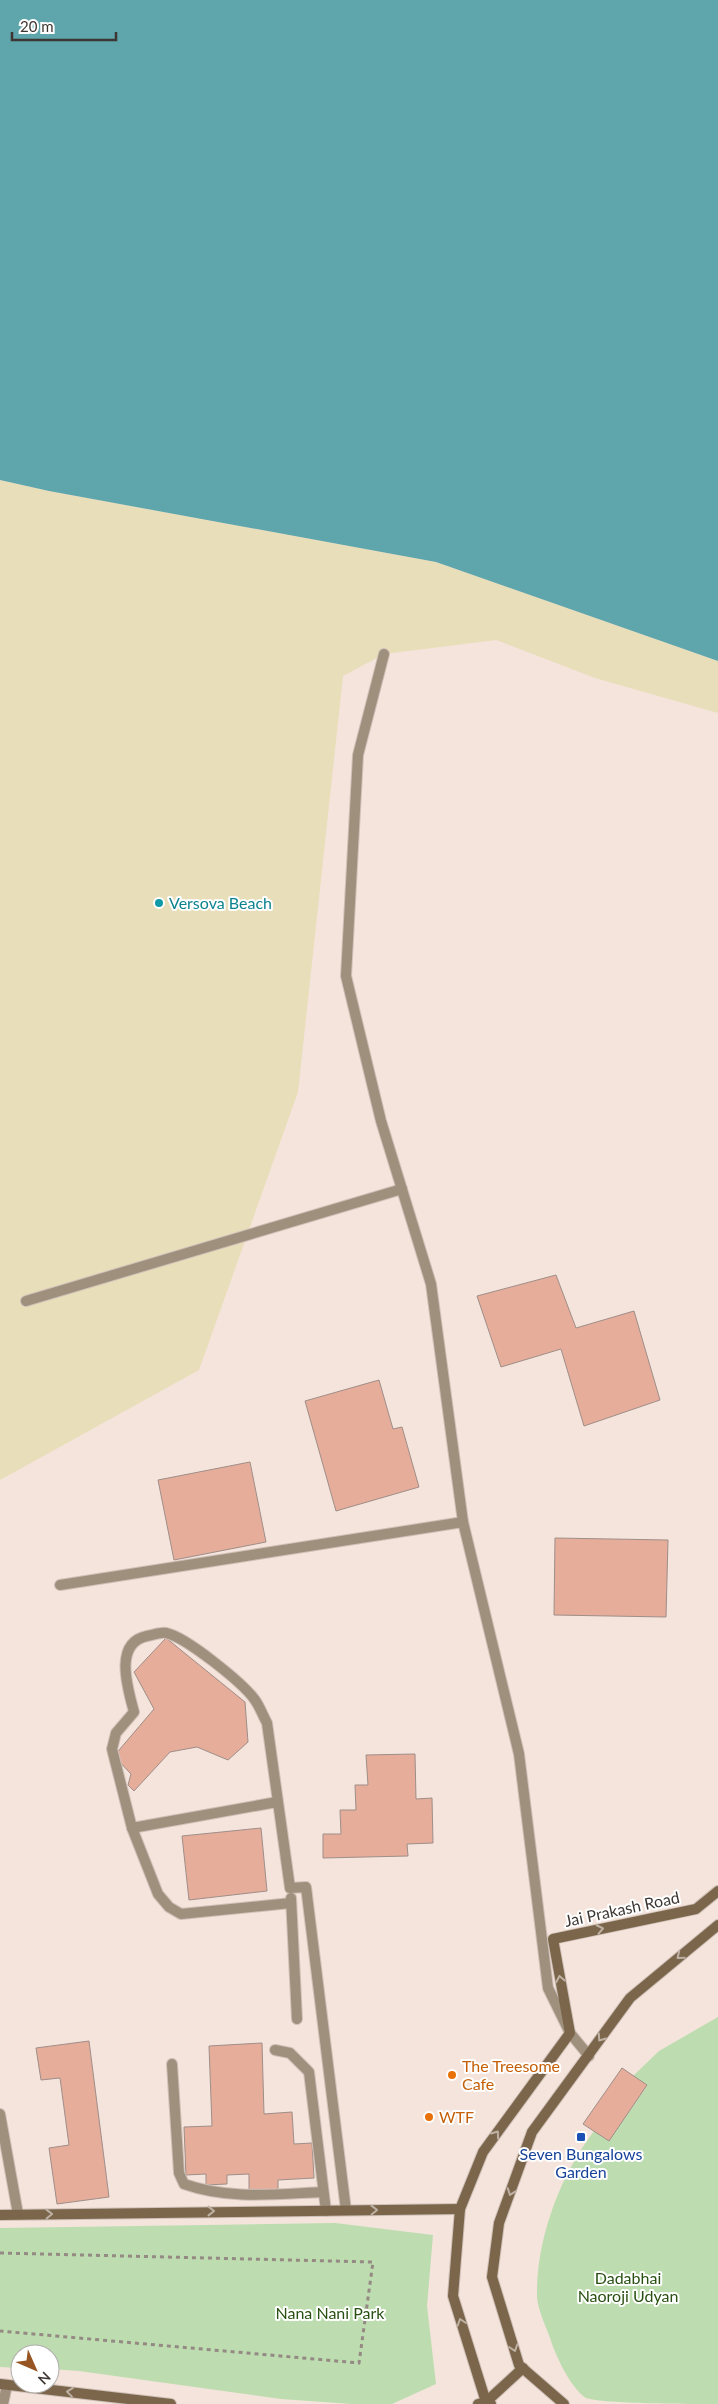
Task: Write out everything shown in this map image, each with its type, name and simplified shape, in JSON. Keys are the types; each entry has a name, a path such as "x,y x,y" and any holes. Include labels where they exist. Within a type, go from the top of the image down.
{"main road":[{"name":"Jai Prakash Road","path":"570,2033 553,1939 696,1908 718,1891"},
{"path":"564,2404 520,2365 492,2277 499,2223 532,2132 630,1998 718,1925"},
{"path":"524,2368 485,2403 453,2296 460,2209 483,2152 570,2033"},
{"path":"0,2215 460,2209"},
{"path":"3,2384 171,2404"}],"street":[{"path":"384,654 358,755 346,976 381,1122 431,1284 463,1522 519,1754 548,1988 570,2033 589,2056"},
{"path":"26,1301 402,1189"},
{"path":"60,1585 463,1522"},
{"path":"291,1903 180,1914 168,1907 158,1894 132,1828 112,1749 116,1734 134,1712 125,1677 128,1650 139,1638 166,1633 186,1643 232,1676 255,1700 267,1724 290,1888 291,1903 297,2019"},
{"path":"132,1828 277,1802"},
{"path":"290,1888 306,1887 346,2210"},
{"path":"275,2050 290,2053 309,2072 326,2211"},
{"path":"172,2064 179,2173 184,2184 200,2190 243,2195 323,2192"},
{"path":"0,2114 18,2214"},
{"path":"3,2384 3,2404"}],"path":[{"path":"0,2253 373,2262 359,2363 0,2331"}],"green space":[{"name":"Dadabhai Naoroji Udyan","path":"718,2017 718,2404 629,2403 586,2398 575,2388 561,2365 538,2303 538,2275 541,2253 552,2209 571,2168 594,2131 609,2141 647,2086 633,2076 659,2051"},
{"name":"Nana Nani Park","path":"335,2223 433,2235 427,2306 436,2384 392,2404 352,2404 281,2399 60,2370 60,2344 10,2344 10,2368 0,2367 0,2228"}],"sand":[{"name":"Versova Beach","path":"0,480 49,491 436,562 718,661 718,713 595,678 496,640 384,654 343,676 298,1092 199,1370 0,1480"}],"water":[{"path":"0,0 718,0 718,661 436,562 49,491 0,480"}],"building":[{"path":"556,1275 576,1328 634,1311 660,1400 584,1426 561,1349 501,1367 477,1296"},
{"path":"379,1380 393,1429 402,1427 419,1487 336,1511 305,1401"},
{"path":"250,1462 266,1542 174,1560 158,1480"},
{"path":"555,1538 668,1540 666,1617 554,1615"},
{"path":"166,1638 245,1702 248,1742 228,1760 197,1747 170,1752 134,1791 128,1785 131,1774 114,1756 154,1709 134,1672"},
{"path":"415,1754 416,1799 432,1798 433,1843 407,1844 408,1856 323,1858 323,1834 341,1834 340,1810 356,1810 355,1785 368,1785 366,1755"},
{"path":"261,1828 267,1891 189,1900 182,1836"},
{"path":"89,2041 109,2197 57,2204 49,2148 69,2145 60,2078 41,2080 36,2048"},
{"path":"262,2043 264,2114 292,2112 294,2144 312,2143 314,2178 278,2180 278,2190 249,2192 249,2174 227,2175 227,2184 206,2185 206,2174 186,2175 184,2127 212,2126 209,2046"},
{"path":"622,2068 647,2085 609,2141 583,2124"}],"place":[{"name":"Versova Beach","path":"159,903"},
{"name":"The Treesome Cafe","path":"452,2075"},
{"name":"WTF","path":"429,2117"},
{"name":"Seven Bungalows Garden","path":"581,2137"}]}
